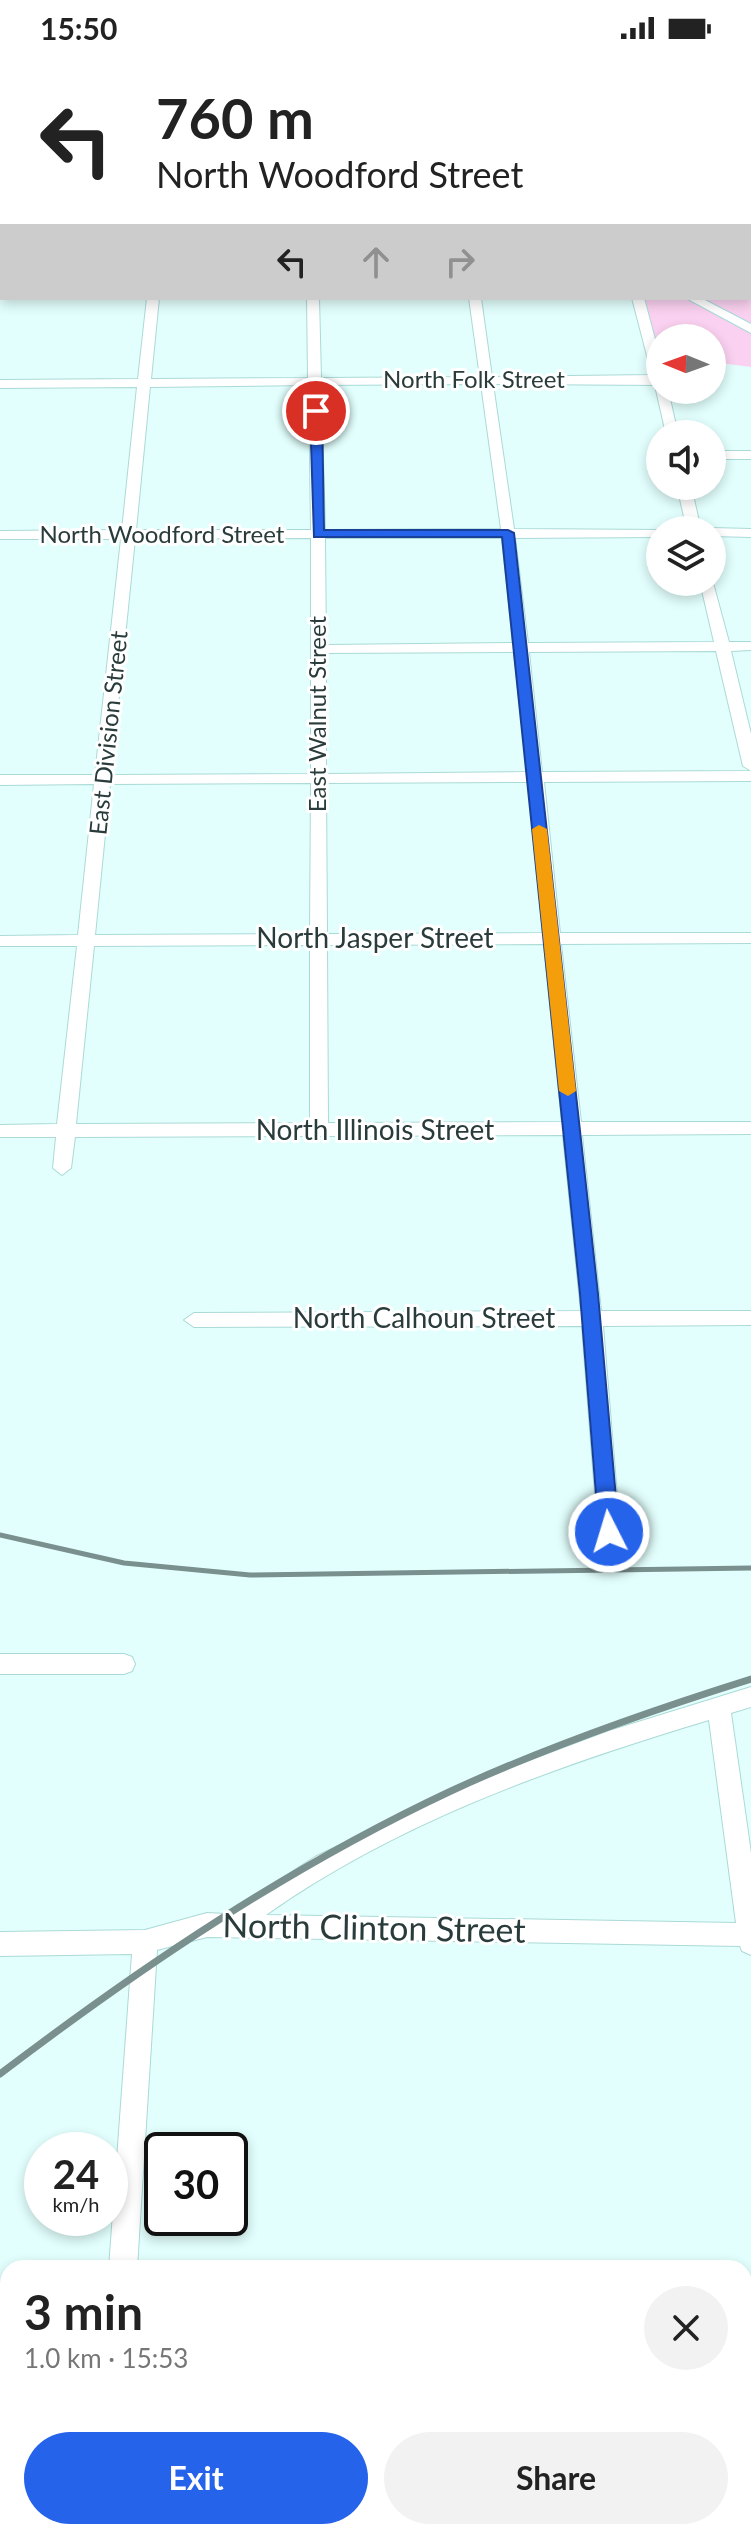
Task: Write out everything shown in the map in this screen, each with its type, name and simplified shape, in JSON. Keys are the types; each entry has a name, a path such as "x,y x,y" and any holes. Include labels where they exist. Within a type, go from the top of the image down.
{"street":[{"name":"East Division Street","path":"62,1168 153,300"},
{"name":"East Walnut Street","path":"313,300 318,534 319,1130"},
{"path":"475,300 508,533 518,647 535,776 549,937 592,1319 609,1532"},
{"path":"639,300 646,328"},
{"path":"696,300 751,329"},
{"name":"North Folk Street","path":"0,384 646,380"},
{"path":"726,455 751,455"},
{"path":"726,532 751,533"},
{"name":"North Woodford Street","path":"0,535 646,533"},
{"path":"710,596 751,766"},
{"path":"317,649 751,646"},
{"path":"0,780 751,776"},
{"name":"North Jasper Street","path":"0,941 751,938"},
{"name":"North Illinois Street","path":"0,1131 751,1128"},
{"name":"North Calhoun Street","path":"194,1320 281,1317 751,1318"},
{"path":"0,1664 124,1664"},
{"path":"232,1925 273,1893 439,1807 568,1754 688,1713 751,1697"},
{"path":"719,1707 751,1943"},
{"name":"North Clinton Street","path":"0,1944 145,1942 207,1925 750,1935"},
{"path":"124,2260 145,1942"}],"shaded area":[{"path":"645,300 751,300 751,367 726,364 726,324 651,324"}],"railway":[{"path":"0,1535 124,1563 250,1575 751,1568"},
{"path":"0,2074 162,1957 332,1852 451,1791 562,1744 751,1679"}],"slow traffic":[{"path":"539,829 568,1091"}],"route":[{"path":"316,411 318,534 508,533 589,1294 609,1532"}]}
